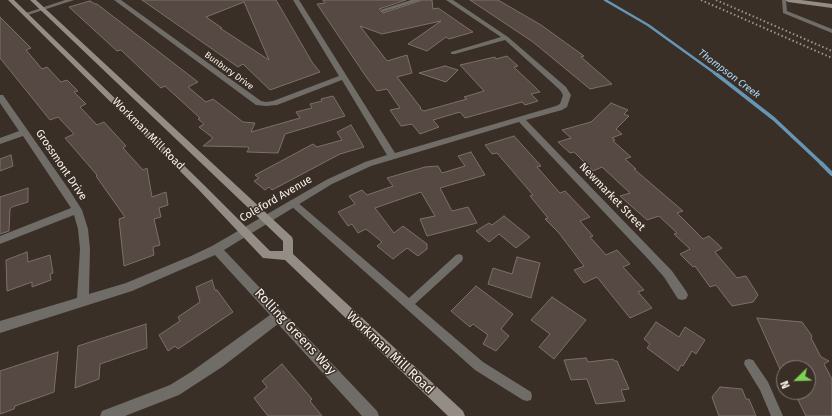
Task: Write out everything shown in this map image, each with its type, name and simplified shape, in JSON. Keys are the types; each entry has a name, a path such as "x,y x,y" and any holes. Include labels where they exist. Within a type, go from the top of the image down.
{"main road":[{"name":"Workman Mill Road","path":"11,0 202,187 266,255 288,256 458,416"},
{"name":"Workman Mill Road","path":"33,0 288,240 288,256"},
{"path":"788,0 832,6"}],"street":[{"path":"26,14 71,0"},
{"name":"Bunbury Drive","path":"117,0 259,103 274,103 343,77"},
{"path":"296,0 392,156"},
{"path":"383,10 418,0"},
{"path":"449,0 506,38"},
{"path":"453,54 506,38"},
{"name":"Coleford Avenue","path":"0,327 128,287 196,259 216,249 329,182 368,164 559,108 564,105 567,95 563,89 506,38"},
{"name":"Grossmont Drive","path":"0,98 67,193 77,210 83,229 85,249 83,301"},
{"name":"Newmarket Street","path":"520,119 654,257 682,294"},
{"path":"0,141 24,132"},
{"path":"0,240 77,210"},
{"name":"Rolling Greens Way","path":"216,249 280,315 372,416"},
{"path":"107,416 174,390 217,363 280,315"}],"lane":[{"path":"784,0 784,12 832,31"},
{"path":"293,204 479,366 527,396"},
{"path":"408,305 459,258"},
{"path":"749,364 764,386 777,416"}],"building":[{"path":"142,0 276,0 312,62 320,72 270,90 243,64 238,67","holes":["244,2 269,60 220,28 222,28 206,17"]},
{"path":"323,0 406,0 379,9 383,13 422,0 432,0 433,9 438,8 473,32 449,39 446,37 427,51 408,44 441,21 382,34 360,26 387,61 407,55 412,73 397,77 421,108 420,109 424,111 467,99 464,97 484,91 460,65 495,57 496,59 507,56 518,66 514,67 540,92 531,94 538,101 525,105 522,102 465,118 460,112 433,120 439,127 420,134 412,124 401,126 390,110 400,108 387,89 377,91 367,78 317,4 325,3"},
{"path":"470,0 498,0 541,25 584,56 581,57 612,84 590,89 533,42"},
{"path":"90,1 97,4 198,82 188,87 206,102 213,99 243,122 255,123 251,132 300,118 296,112 312,108 310,104 333,96 345,116 285,134 278,153 247,152 248,147 203,146 213,138 199,127 204,124 198,119 200,118 165,86 161,88 121,50 117,51 69,7"},
{"path":"0,17 31,48 26,50 42,69 47,67 61,82 67,80 78,91 74,92 86,104 80,107 97,125 104,122 126,146 123,148 143,170 147,168 152,197 166,192 168,205 159,208 161,217 154,219 160,245 153,247 154,255 124,266 119,219 125,217 96,176 97,175 65,138 74,134 58,117 50,120 0,58"},
{"path":"445,66 458,70 446,82 419,73"},
{"path":"611,103 628,110 624,114 629,116 616,129 622,134 612,138 615,140 613,141 631,157 625,159 636,169 634,169 683,211 677,213 703,239 709,236 722,248 715,252 737,278 746,276 758,295 753,302 732,306 716,285 710,287 695,266 693,267 680,254 690,249 674,234 677,233 659,216 647,220 620,196 630,193 602,167 593,171 574,152 570,153 558,142 571,138 562,130 591,122"},
{"path":"351,125 364,147 340,154 272,190 269,187 265,190 254,181 259,178 255,175 313,144 317,147 342,140 337,132"},
{"path":"514,136 541,166 537,167 560,193 565,191 590,217 580,221 593,236 590,237 606,255 617,250 630,264 623,267 644,290 638,292 652,308 630,318 597,277 584,283 574,270 584,266 559,233 545,219 548,218 530,196 533,195 497,153 492,154 485,145"},
{"path":"471,152 485,175 440,188 452,211 468,207 477,223 427,236 420,219 435,216 421,192 375,208 394,233 403,226 427,244 427,249 418,256 407,248 393,259 377,246 382,242 366,229 358,233 352,224 348,226 338,212 355,204 349,196 362,190 367,195 393,186 387,178 425,167 438,166 442,173 465,166 458,156"},
{"path":"11,155 13,166 0,171 0,159"},
{"path":"28,188 28,202 10,209 9,231 0,234 0,197"},
{"path":"504,216 530,237 516,248 499,234 489,242 476,231 489,223 492,225"},
{"path":"27,252 28,262 50,255 53,273 50,274 51,280 32,287 32,282 7,291 6,260"},
{"path":"517,257 540,263 531,298 488,284 493,268 512,274"},
{"path":"212,280 215,290 217,290 233,312 178,349 175,346 168,351 159,335 180,321 178,317 200,302 196,287"},
{"path":"476,286 513,314 501,329 509,336 496,351 483,344 488,335 473,324 470,327 451,311"},
{"path":"552,297 586,320 554,359 539,347 550,334 531,320"},
{"path":"757,318 802,322 812,336 811,338 821,357 829,361 824,364 832,379 832,416 806,416 798,400 816,400 816,360 776,360"},
{"path":"656,322 679,337 685,327 705,340 696,354 692,351 683,366 681,365 678,371 647,348 650,344 644,339"},
{"path":"146,324 147,348 100,364 99,379 75,388 78,346"},
{"path":"58,352 54,392 15,406 14,409 0,414 0,371"},
{"path":"586,358 588,362 613,359 614,361 617,361 629,389 621,390 625,401 596,404 587,379 571,380 564,360"},
{"path":"282,364 312,399 310,401 322,416 268,416 254,398 267,387 262,381"},
{"path":"720,387 742,389 746,399 749,399 756,416 719,416 712,397"}],"waterway":[{"name":"Thompson Creek","path":"605,0 648,25 716,74"},
{"name":"Thompson Creek","path":"715,73 774,119 822,164"},
{"name":"Thompson Creek","path":"822,164 832,174"}],"railway":[{"path":"701,0 832,58"},
{"path":"716,0 832,51"}]}
